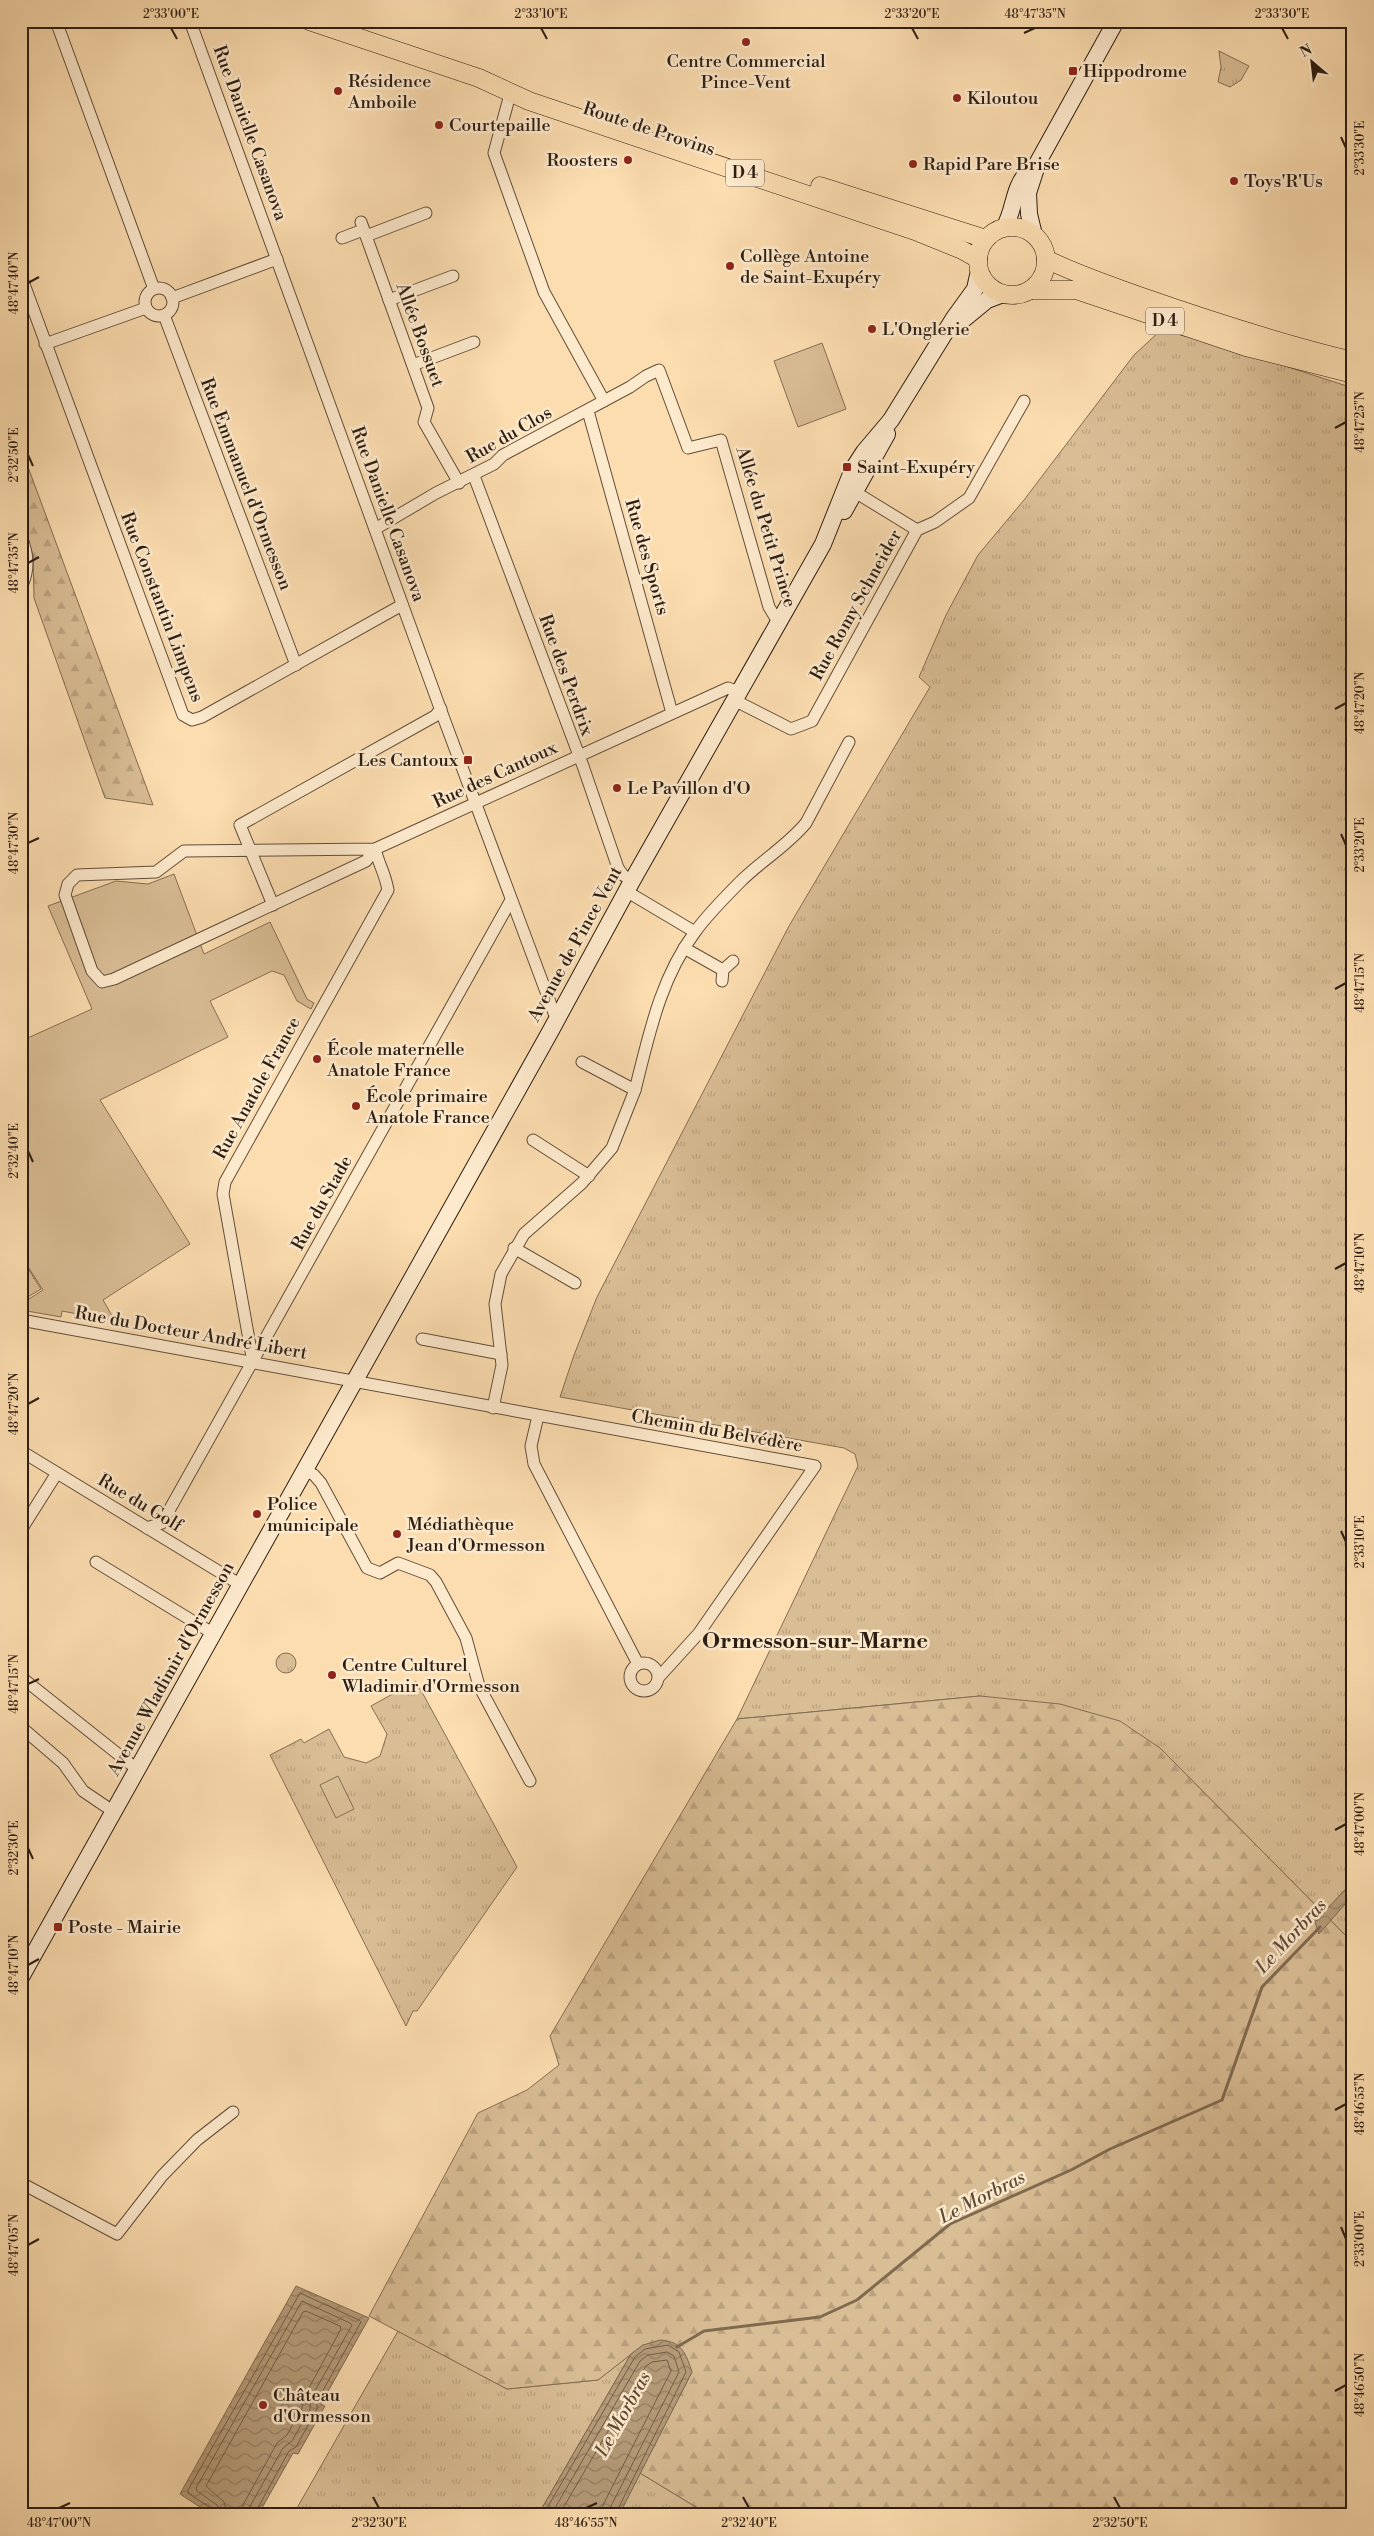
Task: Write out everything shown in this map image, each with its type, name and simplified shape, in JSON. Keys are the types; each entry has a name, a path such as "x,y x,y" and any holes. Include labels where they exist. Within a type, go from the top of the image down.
{"main road":[{"name":"Route de Provins","path":"309,21 511,91 529,101 915,232 962,250 978,265"},
{"path":"1034,235 1029,214 1028,193 1038,162 1116,21"},
{"name":"Route de Provins","path":"511,91 535,91 928,222 986,238"},
{"path":"1004,228 1012,212 1021,179 1038,162"},
{"path":"1014,227 1034,235 1042,244 1046,259 1043,276 1030,290 1022,294 1002,294 992,289 984,281 978,265 980,248 986,238 1004,228 1014,227"},
{"name":"D 4","path":"1046,259 1083,275 1184,311 1296,347 1353,361"},
{"name":"Avenue de Pince Vent","path":"355,1381 559,1016 629,886 823,544 853,469 864,452 891,420 954,318 975,289 978,265"},
{"name":"D 4","path":"1030,290 1076,290 1246,347 1353,374"},
{"name":"Avenue de Pince Vent","path":"940,342 976,308 1002,294"},
{"name":"Avenue de Pince Vent","path":"830,527 837,522 887,437 891,420"},
{"name":"Avenue Wladimir d'Ormesson","path":"21,1977 355,1381"}],"street":[{"path":"56,21 154,289"},
{"name":"Rue Danielle Casanova","path":"190,21 511,900 554,1012 559,1016"},
{"path":"511,91 494,153 544,292 604,401"},
{"path":"342,238 363,229 426,213"},
{"name":"Allée Bossuet","path":"363,229 428,408 424,422 460,483"},
{"path":"172,298 277,259"},
{"name":"Rue Constantin Limpens","path":"21,276 183,715 192,720 202,717 402,605"},
{"path":"389,300 453,276"},
{"path":"154,289 165,290 172,298 172,307 164,315 152,314 146,308 145,299 154,289"},
{"path":"45,344 146,308"},
{"name":"Rue Emmanuel d'Ormesson","path":"164,315 296,665"},
{"path":"413,365 474,342"},
{"name":"Rue du Clos","path":"375,529 436,493 474,476 512,450 588,411 659,370"},
{"name":"Allée du Petit Prince","path":"659,370 688,448 721,440 769,607 778,622"},
{"name":"Rue Romy Schneider","path":"736,696 791,729 812,721 917,530 935,522 969,498 1024,401"},
{"name":"Rue des Sports","path":"588,411 672,713"},
{"name":"Rue des Perdrix","path":"474,476 618,868 629,886 695,932"},
{"path":"855,492 917,530"},
{"path":"21,536 26,549 28,574 21,587"},
{"name":"Rue des Cantoux","path":"375,849 728,688 736,696"},
{"path":"273,905 240,824 435,716 441,709"},
{"path":"492,1408 502,1365 495,1304 501,1274 514,1248 524,1234 590,1176 612,1148 635,1090 655,1011 666,982 684,948 695,932 745,878 796,835 822,797 849,742"},
{"path":"375,849 366,861 114,979 102,982 92,971 65,895 68,884 77,875 156,872 184,851 375,849"},
{"name":"Rue Anatole France","path":"253,1362 223,1194 225,1182 388,890 385,871 379,866 375,849"},
{"name":"Rue du Stade","path":"162,1523 511,900"},
{"path":"684,948 722,975 733,961"},
{"path":"582,1062 635,1090"},
{"path":"533,1140 590,1176"},
{"path":"514,1248 575,1283"},
{"name":"Rue du Docteur André Libert","path":"21,1320 355,1381"},
{"path":"422,1339 501,1354"},
{"name":"Chemin du Belvédère","path":"355,1381 492,1408 815,1466 699,1632 659,1677"},
{"path":"538,1416 531,1446 534,1464 638,1664"},
{"name":"Rue du Golf","path":"21,1451 241,1585"},
{"path":"305,1470 314,1475 321,1483 367,1568 380,1573 398,1563 430,1575 436,1582 469,1644 479,1686 530,1781"},
{"path":"21,1530 57,1473"},
{"path":"148,1528 162,1523 166,1539"},
{"path":"96,1562 214,1634"},
{"path":"638,1664 652,1664 659,1677 655,1687 649,1691 641,1691 634,1687 630,1678 631,1672 638,1664"},
{"path":"21,1677 138,1770"},
{"path":"21,1727 63,1763 83,1791 114,1812"},
{"path":"21,2183 117,2234 162,2176 197,2140 233,2112"}],"green space":[{"path":"1219,51 1249,66 1241,80 1230,87 1218,82 1221,67"},
{"path":"1161,330 1220,345 1353,388 1353,1943 1160,1748 980,1696 737,1719 858,1466 855,1454 844,1448 560,1397 597,1297 789,926 930,687 919,677 946,615 978,555 1024,500 1134,355"},
{"path":"822,343 846,409 798,427 774,361"},
{"path":"21,448 153,805 105,798 34,598 33,555 21,522"},
{"path":"174,874 204,954 270,922 307,999 314,1003 311,1009 297,1001 284,975 272,971 210,1001 228,1037 100,1100 190,1244 103,1300 115,1321 62,1311 61,1317 21,1310 21,1304 43,1290 21,1256 21,1041 92,1009 48,906 116,881 148,884"},
{"path":"21,1257 41,1289 21,1301"},
{"path":"286,1653 293,1656 296,1663 293,1670 286,1673 279,1670 276,1663 279,1656"},
{"path":"416,1681 517,1867 417,2011 413,2011 406,2026 270,1755 301,1739 304,1743 329,1729 344,1757 366,1763 380,1756 387,1734 371,1706"},
{"path":"980,1696 1060,1704 1120,1721 1160,1748 1353,1943 1353,2515 709,2515 640,2473 692,2372 643,2345 598,2380 507,2389 369,2316 478,2113 527,2090 559,2065 550,2036 737,1719"},
{"path":"338,1776 354,1809 336,1818 320,1785"},
{"path":"398,2331 507,2389 598,2380 631,2354 538,2515 293,2515"},
{"path":"640,2473 709,2515 619,2515"}],"water":[{"path":"1353,1881 1353,1895 1319,1934 1315,1922"},
{"path":"296,2286 369,2318 321,2404 325,2406 298,2454 293,2453 258,2515 212,2515 180,2494"},
{"path":"660,2340 673,2343 682,2349 692,2372 619,2515 538,2515 631,2354 643,2345"}],"waterway":[{"name":"Le Morbras","path":"677,2347 704,2331 820,2317 857,2300 950,2224 1071,2170 1110,2149 1222,2100 1262,1987 1320,1927"}],"place":[{"name":"Centre Commercial Pince-Vent","path":"746,42"},
{"name":"Hippodrome","path":"1073,71"},
{"name":"Résidence Amboile","path":"338,91"},
{"name":"Kiloutou","path":"957,98"},
{"name":"Courtepaille","path":"439,125"},
{"name":"Roosters","path":"628,160"},
{"name":"Rapid Pare Brise","path":"913,164"},
{"name":"Toys'R'Us","path":"1234,181"},
{"name":"Collège Antoine de Saint-Exupéry","path":"730,266"},
{"name":"L'Onglerie","path":"872,329"},
{"name":"Saint-Exupéry","path":"847,467"},
{"name":"Les Cantoux","path":"468,760"},
{"name":"Le Pavillon d'O","path":"617,788"},
{"name":"École maternelle Anatole France","path":"317,1059"},
{"name":"École primaire Anatole France","path":"356,1106"},
{"name":"Police municipale","path":"257,1514"},
{"name":"Médiathèque Jean d'Ormesson","path":"397,1534"},
{"name":"Centre Culturel Wladimir d'Ormesson","path":"332,1675"},
{"name":"Poste - Mairie","path":"58,1927"},
{"name":"Château d'Ormesson","path":"263,2405"}],"district":[{"name":"Ormesson-sur-Marne","path":"815,1641"}]}
